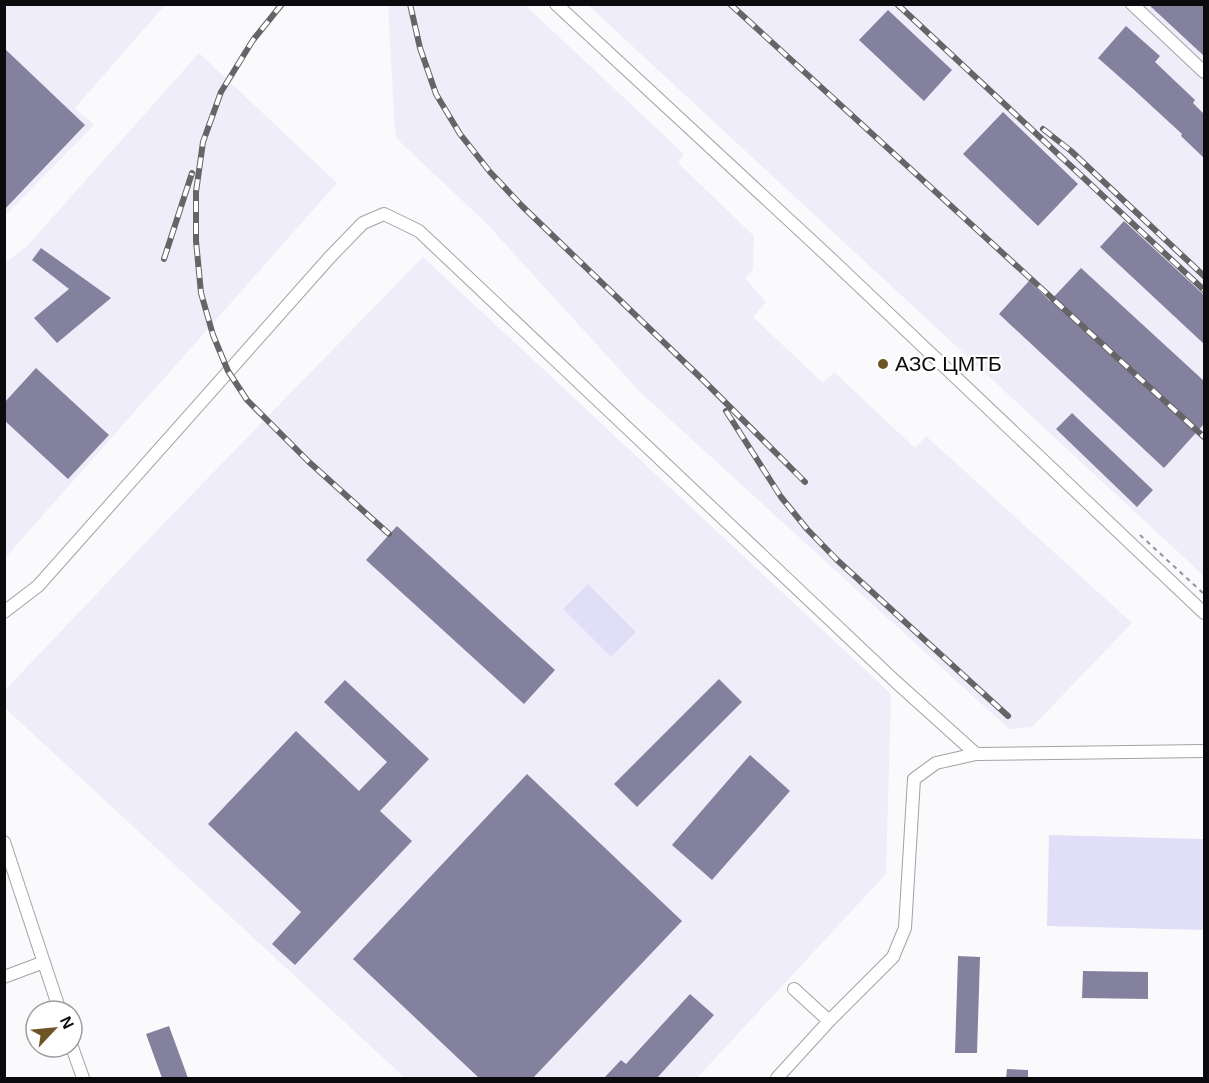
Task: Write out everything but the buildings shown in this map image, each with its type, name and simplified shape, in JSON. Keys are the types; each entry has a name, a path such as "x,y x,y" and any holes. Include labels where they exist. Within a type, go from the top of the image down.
{"street":[{"path":"556,4 831,259 1204,613"},
{"path":"1132,4 1204,72"},
{"path":"4,612 38,585 330,258 363,224 384,214 419,231 896,682 976,754"},
{"path":"777,1078 829,1021 893,957 905,928 914,779 936,763 976,754 1204,751"},
{"path":"4,842 56,999"},
{"path":"4,976 44,962"},
{"path":"794,989 829,1021"},
{"path":"76,1059 83,1078"}],"shaded area":[{"path":"5,5 165,5 75,108 94,125 5,216"},
{"path":"388,5 525,5 684,154 678,163 754,236 753,269 745,278 766,302 753,317 823,383 834,372 915,448 926,436 1132,623 1032,727 1009,729 640,392 486,223 397,139"},
{"path":"588,5 1204,5 1204,576"},
{"path":"199,53 337,183 5,558 5,263 28,245"},
{"path":"423,257 891,694 886,874 697,1078 405,1078 5,708 4,691"},
{"path":"588,584 636,632 611,657 563,609"},
{"path":"1049,835 1204,839 1204,930 1047,926"}],"railway":[{"path":"282,4 253,40 221,92 203,142 196,192 196,241 201,293 213,335 228,371 247,400 309,462 389,534"},
{"path":"410,4 420,48 436,94 460,134 490,172 805,482"},
{"path":"730,4 1204,437"},
{"path":"897,4 1204,290"},
{"path":"1043,129 1071,151 1204,276"},
{"path":"164,259 192,173"},
{"path":"726,411 781,497 807,529 836,559 1008,716"}],"place":[{"name":"АЗС ЦМТБ","path":"883,364"}]}
